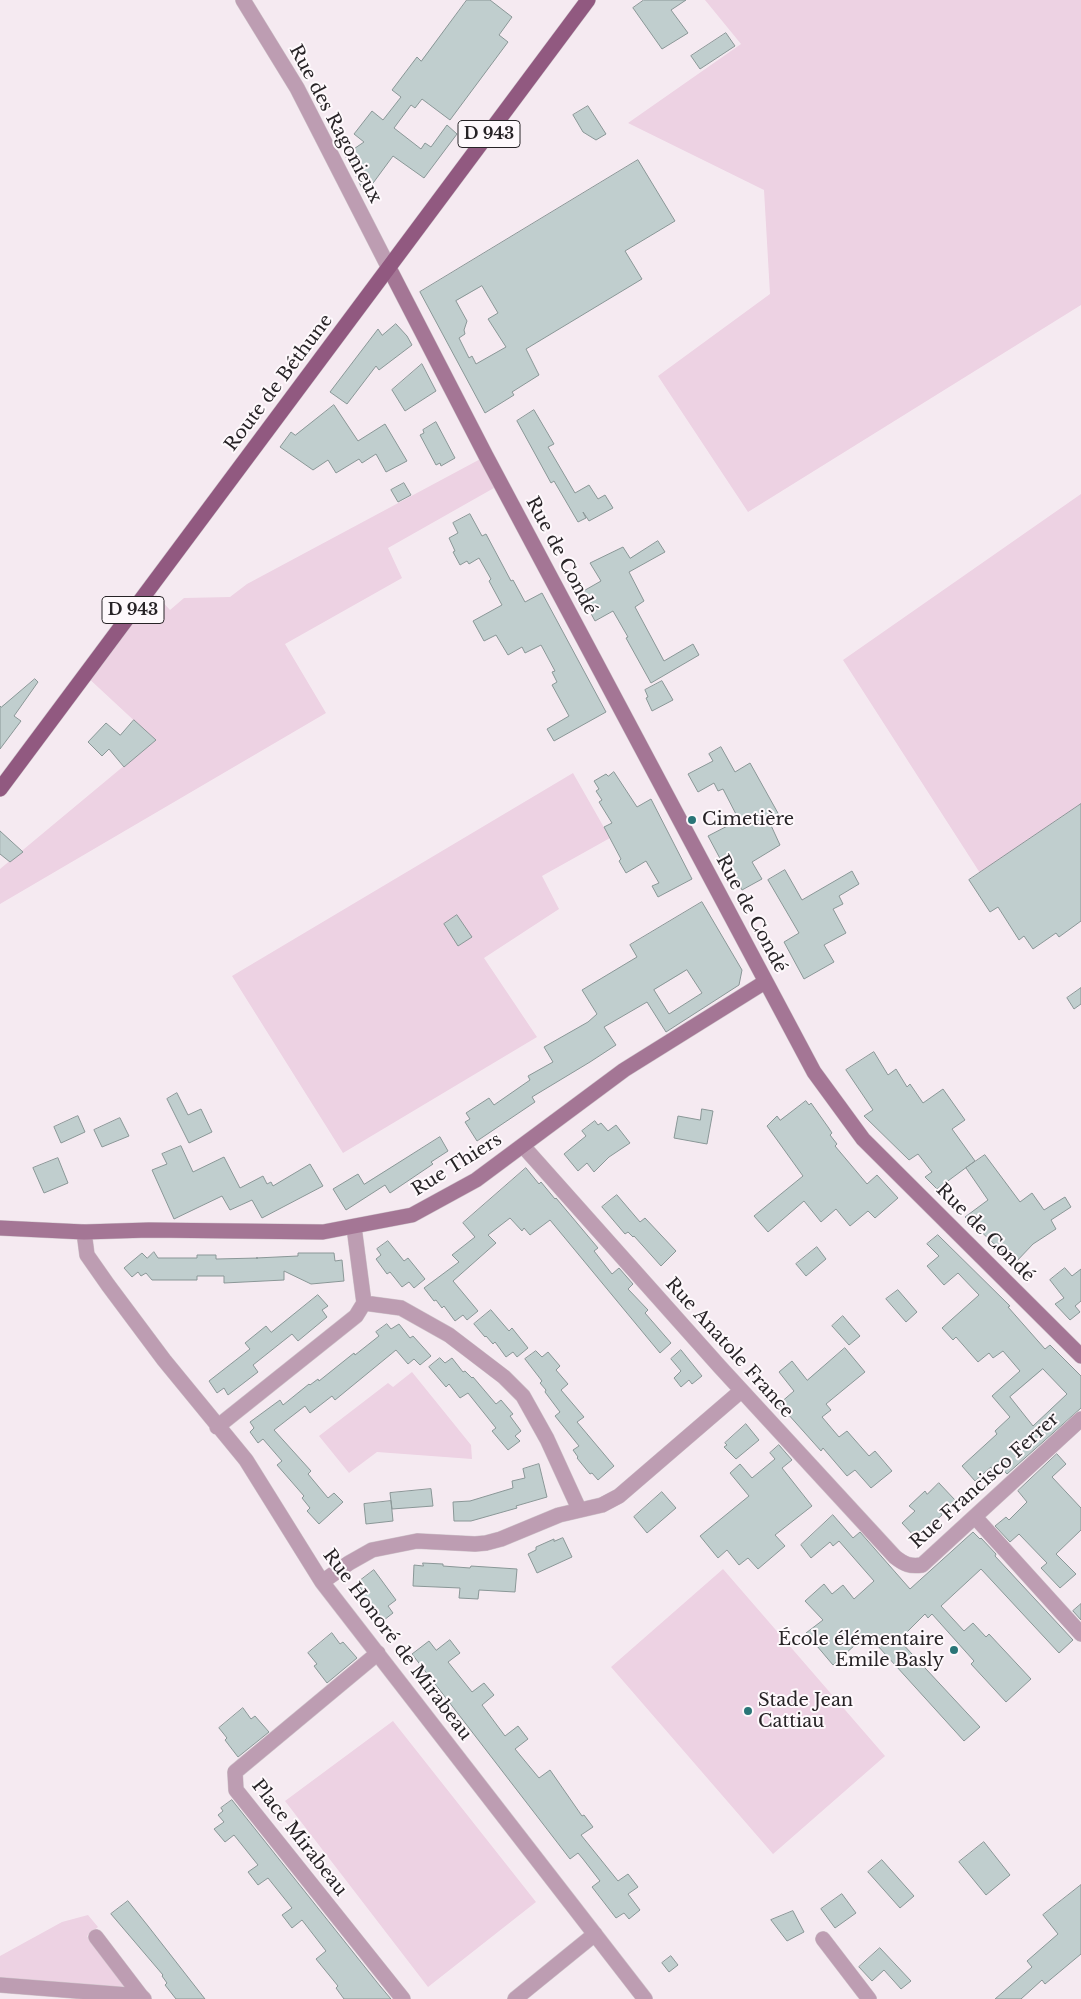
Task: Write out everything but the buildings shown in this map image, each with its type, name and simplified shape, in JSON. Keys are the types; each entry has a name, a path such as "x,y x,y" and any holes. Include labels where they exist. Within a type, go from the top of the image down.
{"main road":[{"name":"Route de Béthune","path":"0,788 588,0"},
{"name":"Rue de Condé","path":"389,268 486,456 814,1072 863,1139 1081,1356"},
{"name":"Rue Thiers","path":"0,1228 84,1232 148,1230 323,1232 412,1215 476,1180 624,1070 765,982"}],"street":[{"name":"Rue des Ragonieux","path":"243,0 297,88 389,268"},
{"name":"Rue Anatole France","path":"523,1146 741,1390 895,1557 905,1565 913,1567"},
{"path":"217,1427 356,1316 364,1303 354,1227"},
{"name":"Rue Honoré de Mirabeau","path":"84,1232 87,1255 217,1427 246,1460 322,1582 645,1999"},
{"path":"364,1303 401,1308 449,1335 504,1377 524,1396 547,1439 579,1510"},
{"path":"322,1582 372,1550 416,1541 486,1543 579,1510 602,1505 619,1496 741,1390"},
{"name":"Rue Francisco Ferrer","path":"913,1567 922,1565 1081,1420"},
{"path":"974,1517 1081,1634"},
{"name":"Place Mirabeau","path":"378,1653 235,1772 236,1790 402,1999"},
{"path":"515,1999 595,1934"},
{"path":"96,1937 143,1998"},
{"path":"823,1939 869,1999"},
{"path":"0,1985 143,1998"}],"shaded area":[{"path":"705,0 1081,0 1081,305 748,512 658,376 770,294 764,190 628,123 741,44"},
{"path":"486,456 501,484 388,548 402,578 285,644 326,713 0,904 0,869 155,740 85,675 150,588 170,610 184,598 230,597 247,584"},
{"path":"1081,494 1081,804 980,873 843,660"},
{"path":"573,773 610,838 542,876 559,909 484,958 537,1037 343,1153 232,976"},
{"path":"412,1372 471,1445 472,1459 377,1452 349,1473 319,1436 388,1383 393,1387"},
{"name":"Stade Jean Cattiau","path":"723,1569 885,1756 773,1854 611,1667"},
{"path":"393,1721 536,1902 428,1987 285,1801"},
{"path":"88,1915 98,1927 87,1936 124,1984 124,1989 0,1978 0,1956 62,1922"}],"place":[{"name":"Cimetière","path":"692,820"},
{"name":"École élémentaire Emile Basly","path":"954,1650"},
{"name":"Stade Jean Cattiau","path":"748,1711"}]}
